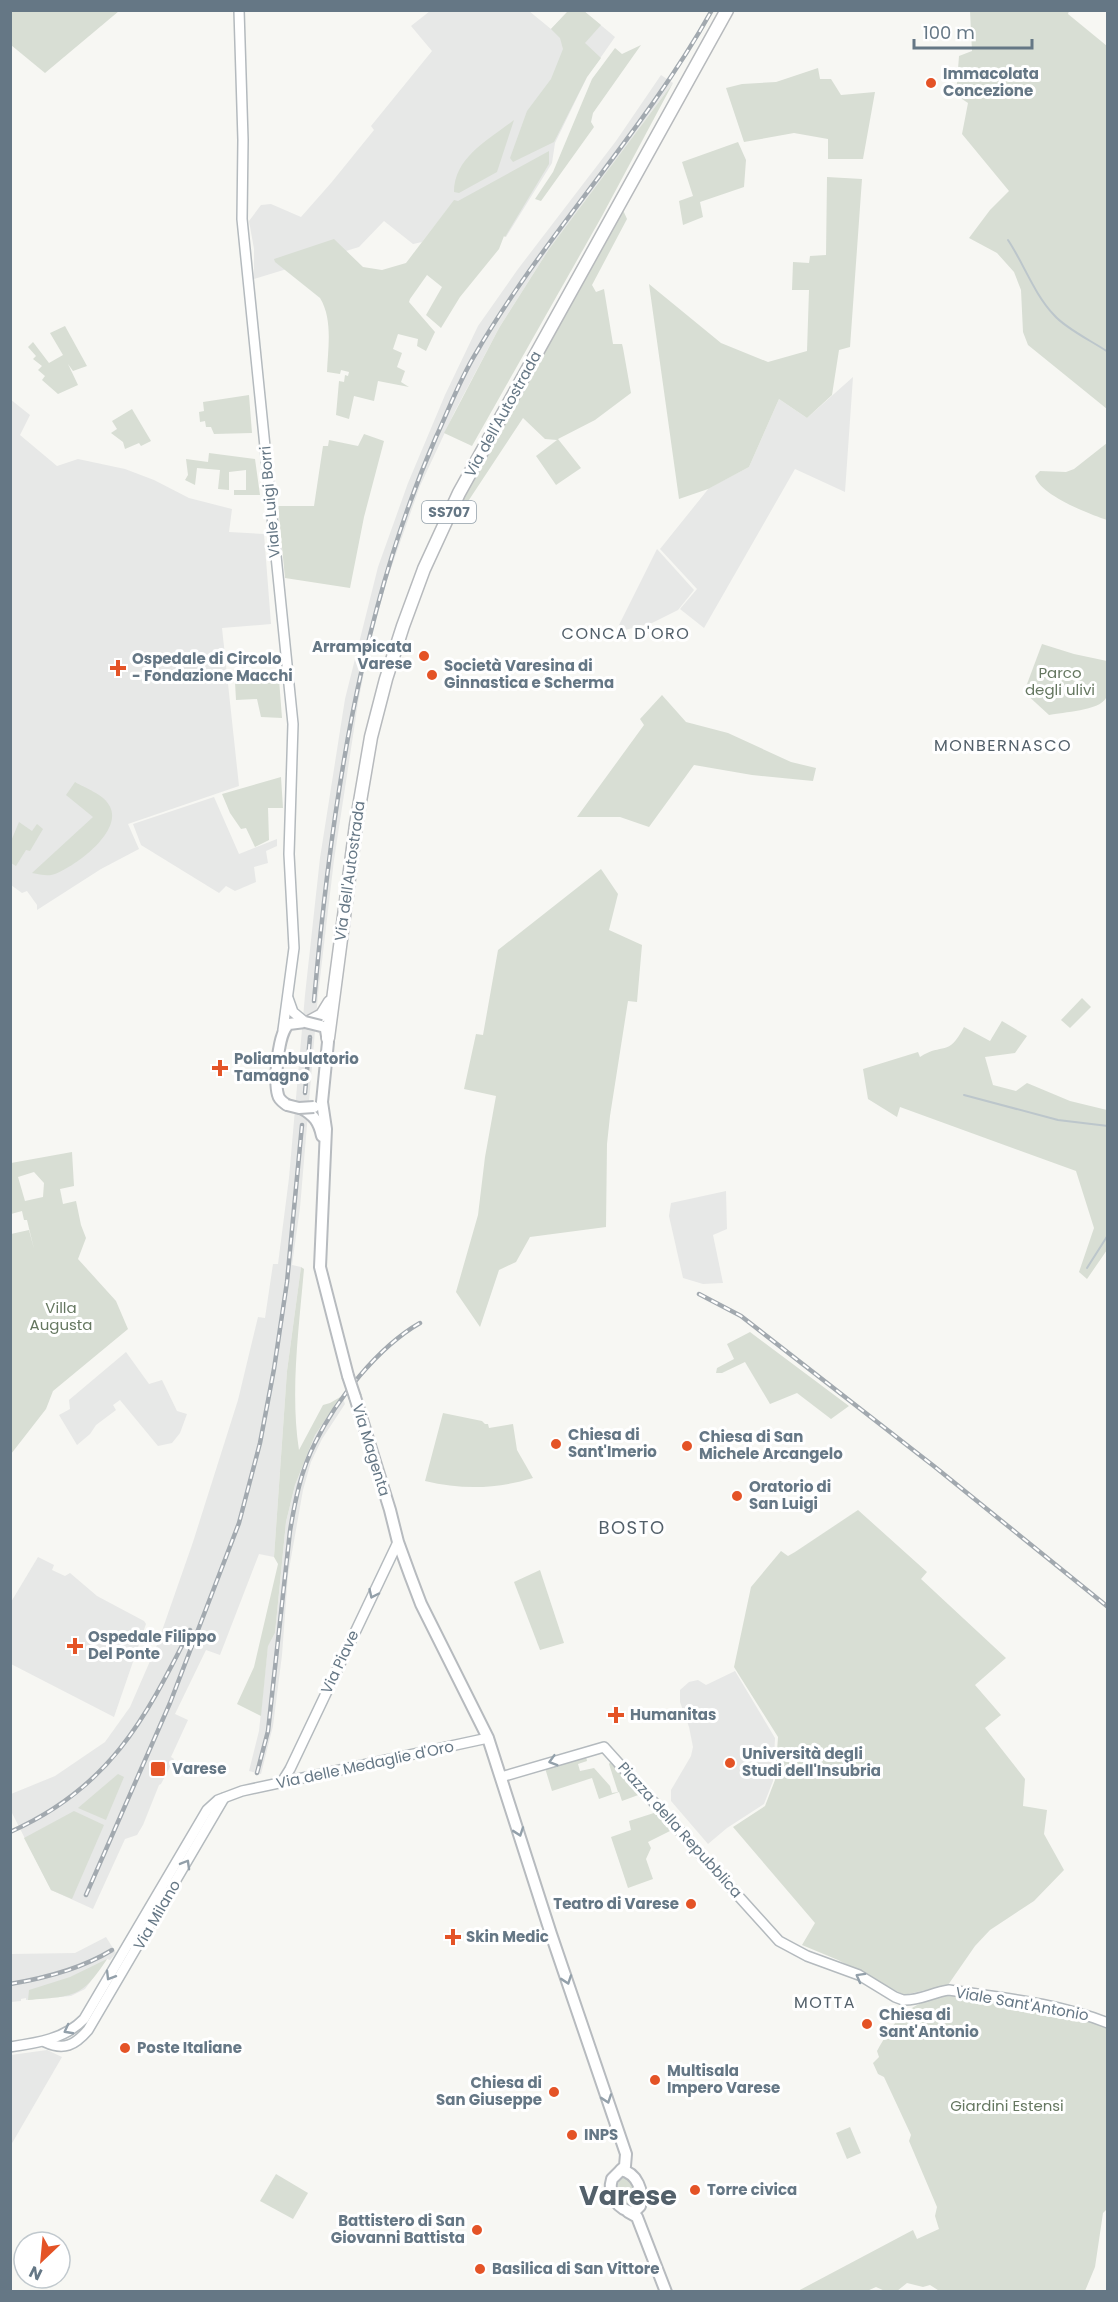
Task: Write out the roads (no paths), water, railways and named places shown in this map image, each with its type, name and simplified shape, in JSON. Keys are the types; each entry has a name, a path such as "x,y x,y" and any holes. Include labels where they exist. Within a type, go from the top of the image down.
{"highway":[{"name":"Via dell'Autostrada","path":"334,990 356,825 371,736 389,669 424,569 459,493 727,10"},
{"name":"SS707","path":"307,1022 325,1012 334,990"},
{"name":"SS707","path":"328,1038 334,990"}],"main road":[{"name":"Viale Luigi Borri","path":"239,10 243,140 242,219 293,724 289,854 294,948 283,1030"},
{"path":"287,992 292,1009 307,1022"},
{"path":"318,1105 301,1108 281,1101 277,1092 283,1030 289,1024 307,1022 321,1026 326,1030 328,1038"},
{"name":"Via Magenta","path":"328,1038 318,1105 326,1124 320,1267 348,1376 387,1499 398,1542 422,1604 488,1738"},
{"name":"Via Magenta","path":"301,1108 311,1113 317,1121 326,1145"},
{"name":"Via Piave","path":"282,1782 398,1542"},
{"path":"488,1738 548,1925 626,2154 626,2163 614,2174 610,2187 619,2207 633,2210"},
{"name":"Via delle Medaglie d'Oro","path":"242,1791 488,1738"},
{"name":"Piazza della Repubblica","path":"501,1777 604,1747 779,1941 807,1956 859,1976 895,1997 913,2001"},
{"name":"Via Milano","path":"45,2042 73,2029 88,2013 207,1810 212,1804 242,1791"},
{"name":"Via Milano","path":"45,2042 59,2047 70,2046 88,2030 224,1798"},
{"name":"Viale Sant'Antonio","path":"913,2001 935,1992 949,1990 1045,2005 1107,2021"},
{"path":"10,2047 45,2042"},
{"path":"621,2170 632,2175 639,2186 642,2196 633,2210"},
{"path":"633,2210 667,2292"}],"waterway":[{"path":"1008,240 1041,298 1054,315 1072,330 1108,352"},
{"path":"964,1095 1058,1120 1108,1126"},
{"path":"1087,1268 1108,1235"}],"railway":[{"path":"314,1001 329,857 353,714 368,643 409,504 436,437 476,353 533,266 656,98 712,10"},
{"path":"305,1093 310,1037"},
{"path":"86,1895 170,1703 239,1523 260,1443 274,1369 287,1282 302,1125"},
{"path":"699,1294 741,1316 935,1467 1108,1607"},
{"path":"257,1773 268,1731 290,1531 302,1475 324,1426 346,1392 389,1346 420,1323"},
{"path":"10,1832 73,1795 120,1749 156,1694 190,1630"},
{"path":"10,1984 63,1972 112,1950"}],"place":[{"name":"Immacolata Concezione","path":"931,83"},
{"name":"Arrampicata Varese","path":"424,656"},
{"name":"Ospedale di Circolo - Fondazione Macchi","path":"118,668"},
{"name":"Società Varesina di Ginnastica e Scherma","path":"432,675"},
{"name":"Poliambulatorio Tamagno","path":"220,1068"},
{"name":"Chiesa di Sant'Imerio","path":"556,1444"},
{"name":"Chiesa di San Michele Arcangelo","path":"687,1446"},
{"name":"Oratorio di San Luigi","path":"737,1496"},
{"name":"Ospedale Filippo Del Ponte","path":"75,1646"},
{"name":"Humanitas","path":"616,1715"},
{"name":"Università degli Studi dell'Insubria","path":"730,1763"},
{"name":"Varese","path":"158,1769"},
{"name":"Teatro di Varese","path":"691,1904"},
{"name":"Skin Medic","path":"453,1937"},
{"name":"Chiesa di Sant'Antonio","path":"867,2024"},
{"name":"Poste Italiane","path":"125,2048"},
{"name":"Multisala Impero Varese","path":"655,2080"},
{"name":"Chiesa di San Giuseppe","path":"554,2092"},
{"name":"INPS","path":"572,2135"},
{"name":"Torre civica","path":"695,2190"},
{"name":"Battistero di San Giovanni Battista","path":"477,2230"},
{"name":"Basilica di San Vittore","path":"480,2269"}],"district":[{"name":"CONCA D'ORO","path":"626,633"},
{"name":"MONBERNASCO","path":"1003,745"},
{"name":"BOSTO","path":"632,1528"},
{"name":"MOTTA","path":"825,2002"},
{"name":"Varese","path":"628,2196"}],"park label":[{"name":"Parco degli ulivi","path":"1060,682"},
{"name":"Villa Augusta","path":"61,1316"},
{"name":"Giardini Estensi","path":"1007,2106"}]}
